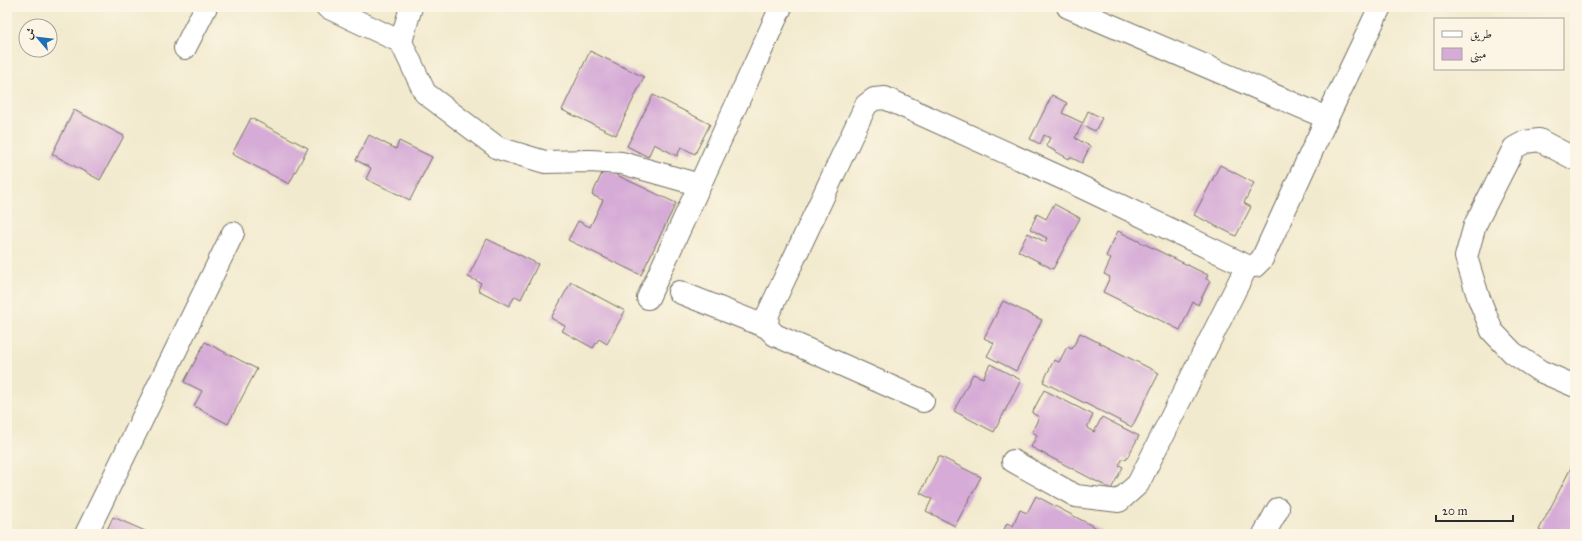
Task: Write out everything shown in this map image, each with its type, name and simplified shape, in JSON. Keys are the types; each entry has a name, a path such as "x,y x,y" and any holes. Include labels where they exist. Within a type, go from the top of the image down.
{"street":[{"path":"185,48 206,7"},
{"path":"327,7 401,42 425,93 498,148 545,162 590,161 622,163 700,185"},
{"path":"401,42 411,7"},
{"path":"648,298 781,7"},
{"path":"1068,7 1326,118"},
{"path":"767,327 768,314 866,105 874,99 885,98 1073,183 1247,266 1255,266 1262,259 1326,118 1380,7"},
{"path":"1575,159 1539,140 1525,142 1514,148 1475,224 1466,257 1478,296 1492,331 1513,353 1540,371 1575,386"},
{"path":"86,534 233,233"},
{"path":"1013,461 1076,496 1119,501 1138,484 1247,266"},
{"path":"679,292 767,327 774,335 923,401"},
{"path":"1264,534 1278,509"}],"building":[{"path":"590,51 644,77 616,135 562,110"},
{"path":"653,95 710,124 695,154 681,147 677,156 654,144 648,157 627,146"},
{"path":"1052,95 1067,103 1062,113 1083,123 1088,111 1102,118 1095,131 1082,125 1075,138 1090,146 1082,163 1070,157 1069,159 1046,146 1050,138 1044,135 1040,144 1030,139"},
{"path":"74,110 124,136 100,180 52,154"},
{"path":"251,118 308,148 289,184 232,154"},
{"path":"369,135 396,149 399,141 432,157 410,200 366,179 371,168 356,160"},
{"path":"1220,165 1254,183 1244,203 1251,207 1236,236 1194,215"},
{"path":"604,169 676,203 641,275 568,240 578,221 590,227 603,200 592,195"},
{"path":"1054,204 1080,218 1053,269 1018,251 1028,233 1045,242 1047,238 1030,229 1037,214 1046,219"},
{"path":"1118,231 1208,275 1206,279 1210,281 1198,305 1193,302 1180,330 1103,292 1110,277 1104,274 1111,259 1106,256"},
{"path":"487,239 538,264 521,299 515,296 509,306 478,290 481,283 468,277"},
{"path":"571,282 625,311 607,344 599,339 593,348 562,331 565,326 551,318"},
{"path":"1003,301 1042,320 1016,371 987,356 994,343 984,338"},
{"path":"1080,333 1159,373 1132,427 1043,382 1054,360 1059,362 1067,347 1072,349"},
{"path":"205,342 257,369 228,424 194,406 202,391 184,382"},
{"path":"990,364 1021,380 994,432 954,411 973,374 983,378"},
{"path":"1044,390 1093,415 1087,428 1094,432 1102,417 1139,436 1126,460 1123,458 1119,465 1123,467 1111,489 1031,447 1037,435 1032,432 1039,417 1032,413"},
{"path":"939,456 981,477 955,526 926,511 932,499 920,493"},
{"path":"1575,460 1575,534 1546,534 1539,530"},
{"path":"1036,496 1104,532 1103,534 1002,534 1007,523 1013,526 1020,510 1027,513"},
{"path":"113,517 152,534 105,534"}]}
